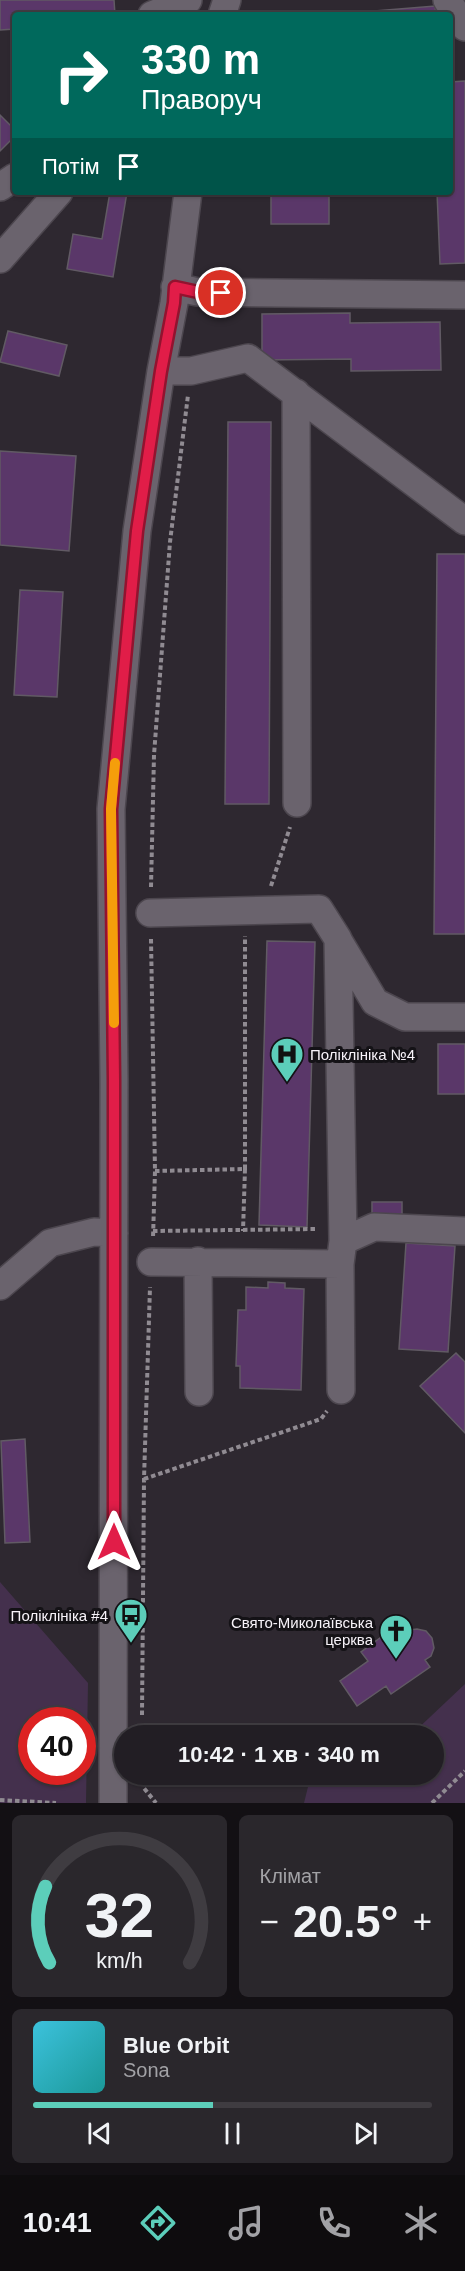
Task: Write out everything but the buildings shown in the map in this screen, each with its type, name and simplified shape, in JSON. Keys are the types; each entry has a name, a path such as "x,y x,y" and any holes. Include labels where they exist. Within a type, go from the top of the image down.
{"street":[{"path":"159,12 188,0"},
{"path":"447,0 465,27"},
{"path":"0,259 56,195"},
{"path":"113,1803 114,1233 111,809 137,531 161,371 174,303 188,195"},
{"path":"175,287 198,292 465,295"},
{"path":"161,371 191,371 248,358 465,521"},
{"path":"296,393 297,803"},
{"path":"150,913 319,909 375,1002 405,1017 465,1017"},
{"path":"338,939 342,1245 341,1390"},
{"path":"151,1262 198,1261 342,1245 374,1227 465,1231"},
{"path":"0,1286 50,1243 94,1233 114,1233"},
{"path":"198,1261 199,1392"}],"path":[{"path":"142,1724 144,1479 155,1171 150,913 154,755 167,578 191,371"},
{"path":"243,1231 255,910 297,803"},
{"path":"155,1171 245,1169"},
{"path":"153,1231 243,1231 342,1245"},
{"path":"144,1479 321,1419 341,1390"},
{"path":"432,1803 465,1771"},
{"path":"143,1785 156,1803"},
{"path":"0,1800 56,1803"}],"shaded area":[{"path":"0,1582 88,1683 88,1707 18,1707 18,1785 86,1785 86,1803 0,1803"},
{"path":"465,1684 465,1803 304,1803 308,1785 444,1785 444,1725 422,1725"}],"slow traffic":[{"path":"114,1023 111,809 115,763"}],"place":[{"name":"Поліклініка №4","path":"287,1083"},
{"name":"Поліклініка #4","path":"131,1644"},
{"name":"Свято-Миколаївська церква","path":"396,1660"}],"route":[{"path":"114,1542 114,1080 111,809 137,531 175,287 198,292 221,293"}]}
